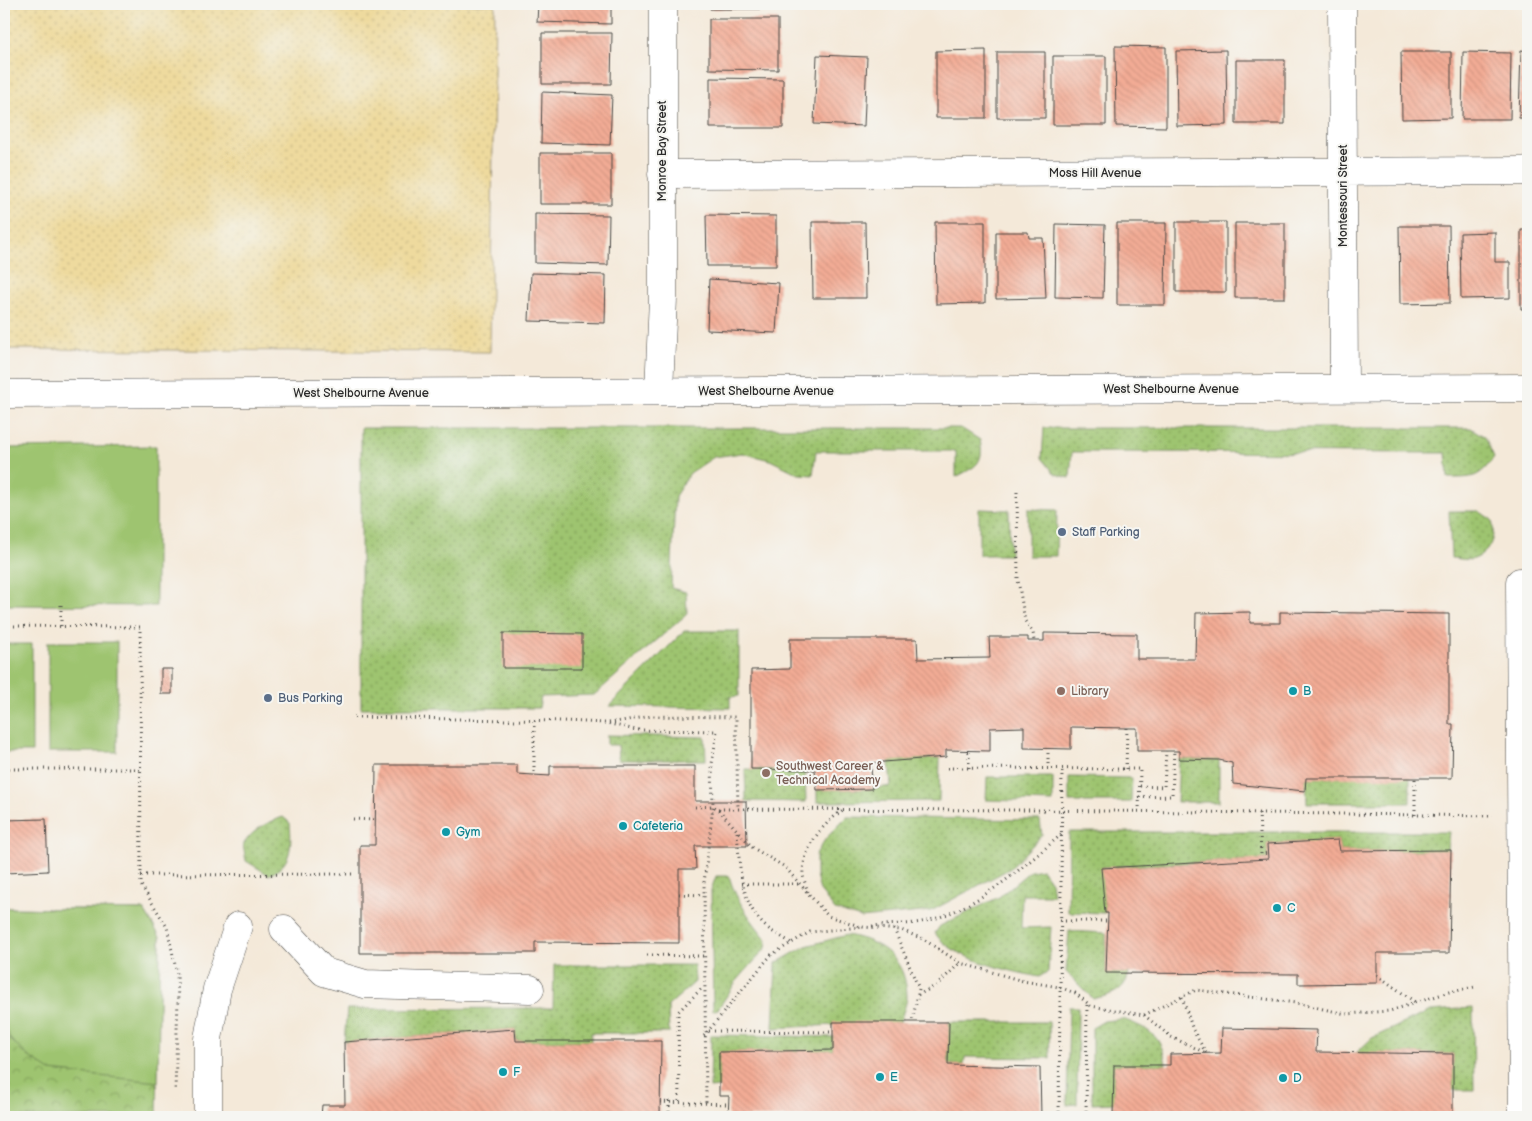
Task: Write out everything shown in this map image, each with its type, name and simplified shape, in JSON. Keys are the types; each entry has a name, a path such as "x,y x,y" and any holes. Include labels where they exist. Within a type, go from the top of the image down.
{"street":[{"name":"Monroe Bay Street","path":"659,391 662,298 663,4"},
{"name":"Montessouri Street","path":"1342,4 1344,388"},
{"name":"Moss Hill Avenue","path":"662,174 1528,171"},
{"name":"West Shelbourne Avenue","path":"4,394 1528,388"},
{"path":"1523,1117 1520,582 1528,582"},
{"path":"208,1117 208,1039 217,989 238,926"},
{"path":"284,929 324,972 350,981 364,984 530,989"}],"path":[{"path":"1017,492 1018,580 1025,621 1033,632 1034,641"},
{"path":"61,605 61,626"},
{"path":"4,626 140,627 141,885 167,927 177,974 175,1090"},
{"path":"354,717 606,723 652,716 736,717 738,809"},
{"path":"534,721 534,775"},
{"path":"606,723 636,730 717,731 712,764 713,806 704,895 706,1104"},
{"path":"1126,769 1127,728"},
{"path":"1048,748 1048,768"},
{"path":"968,768 969,750"},
{"path":"1139,797 1172,796 1174,750"},
{"path":"1140,786 1164,787 1166,751"},
{"path":"947,768 1140,769 1139,811"},
{"path":"1059,1116 1062,768"},
{"path":"4,769 141,770"},
{"path":"1415,778 1415,815"},
{"path":"694,807 713,806 738,809 1062,810 1522,816"},
{"path":"718,808 752,848 785,867 828,916 863,926 901,930 923,939 960,963 1023,981 1075,993 1091,1006 1144,1015 1172,1037 1206,1053 1193,1030 1182,997"},
{"path":"808,892 803,872 810,846 826,822 844,809"},
{"path":"1259,813 1261,854 1268,853"},
{"path":"353,819 376,820"},
{"path":"737,830 742,884 749,904 765,926 791,943"},
{"path":"704,1037 772,955 810,932 926,922 970,904 1014,874 1062,834"},
{"path":"141,876 353,874"},
{"path":"742,884 800,884"},
{"path":"679,894 704,895"},
{"path":"1060,921 1108,921"},
{"path":"894,930 919,989 912,1022"},
{"path":"647,955 704,956"},
{"path":"918,995 936,985 960,963"},
{"path":"1377,975 1416,1002"},
{"path":"679,1101 678,1012 704,986"},
{"path":"1144,1015 1196,990 1231,993 1296,1003 1346,1014 1390,1011 1416,1002 1475,987"},
{"path":"1086,1116 1087,1002"},
{"path":"708,1031 833,1032"},
{"path":"669,1101 669,1117"},
{"path":"660,1102 679,1101 729,1104"},
{"path":"1041,1116 1113,1116"}],"green space":[{"path":"361,428 961,428 980,440 981,454 977,464 956,477 956,451 816,451 813,475 799,474 770,460 742,453 714,457 690,473 675,496 671,588 686,592 687,614 594,695 541,697 539,708 361,708"},
{"path":"1044,428 1471,428 1485,437 1494,457 1484,470 1475,476 1448,478 1446,453 1072,452 1070,478 1055,474 1042,458"},
{"path":"156,446 156,606 4,605 4,448"},
{"path":"979,509 1009,510 1010,555 979,555"},
{"path":"1028,509 1057,510 1056,556 1028,556"},
{"path":"1449,511 1479,511 1492,520 1493,537 1491,543 1480,556 1472,560 1451,558"},
{"path":"684,631 739,631 739,696 730,697 730,708 609,706"},
{"path":"48,642 117,642 117,752 48,752"},
{"path":"4,644 32,644 32,752 4,752"},
{"path":"607,735 705,737 706,760 619,760 618,745 607,745"},
{"path":"940,758 939,801 817,802 817,790 872,789 891,786 889,761"},
{"path":"1179,759 1219,760 1219,802 1177,802"},
{"path":"745,769 805,770 806,802 746,801"},
{"path":"987,777 1053,777 1053,802 986,800"},
{"path":"1069,777 1132,778 1131,802 1069,802"},
{"path":"1410,777 1410,803 1307,803 1306,778"},
{"path":"283,817 290,823 291,839 289,854 282,866 269,875 246,861 243,845 260,827"},
{"path":"847,817 1040,820 1042,835 1011,868 931,911 861,918 835,910 820,891 816,875 816,854 826,838"},
{"path":"1069,832 1449,832 1447,850 1340,851 1338,840 1267,844 1268,859 1102,867 1105,913 1068,912"},
{"path":"1042,869 1051,882 1053,895 1022,895 1021,928 1051,927 1048,972 1039,977 967,957 943,942 935,933 940,926 999,897 1030,871"},
{"path":"716,876 729,876 740,902 767,940 766,948 736,982 718,1009 713,1011 711,890"},
{"path":"4,908 144,910 160,937 157,1117 4,1117"},
{"path":"4,908 144,910 160,937 158,1082 50,1071 28,1056 10,1039 4,1021"},
{"path":"1069,931 1106,933 1106,973 1129,973 1127,980 1120,989 1111,994 1093,999 1066,972"},
{"path":"847,935 881,947 897,962 906,983 907,996 900,1022 773,1028 776,963 806,946"},
{"path":"554,965 694,965 695,982 668,1006 669,1033 591,1033 591,1041 516,1041 515,1029 344,1042 347,1009 553,1008"},
{"path":"1069,1007 1078,1007 1077,1104 1067,1105"},
{"path":"1473,1008 1474,1090 1453,1090 1453,1054 1356,1053 1372,1038 1430,1011"},
{"path":"1123,1019 1153,1034 1161,1047 1166,1065 1114,1065 1114,1103 1092,1104 1092,1028 1104,1021"},
{"path":"949,1022 1049,1022 1050,1058 965,1057 964,1065 948,1065"},
{"path":"711,1035 833,1037 833,1050 719,1052 719,1087 710,1088"}],"sand":[{"path":"4,4 495,4 490,352 4,349"}],"building":[{"path":"538,4 611,4 611,24 537,22"},
{"path":"710,4 783,4 783,9 710,9"},
{"path":"709,19 778,19 778,70 709,69"},
{"path":"542,33 612,33 611,84 542,84"},
{"path":"1115,46 1166,47 1166,127 1116,126"},
{"path":"986,50 986,118 936,118 936,51"},
{"path":"1226,50 1227,125 1177,126 1176,51"},
{"path":"1521,50 1528,51 1528,118 1519,118"},
{"path":"997,52 1045,52 1045,118 997,118"},
{"path":"1401,52 1451,52 1451,118 1402,119"},
{"path":"1463,52 1511,53 1510,119 1462,119"},
{"path":"817,55 867,57 864,126 814,124"},
{"path":"1053,56 1106,56 1106,125 1053,125"},
{"path":"1236,60 1285,60 1285,124 1236,124"},
{"path":"710,78 783,79 783,128 710,128"},
{"path":"542,92 612,95 610,145 541,143"},
{"path":"540,153 611,153 611,204 540,204"},
{"path":"535,214 609,215 608,265 535,263"},
{"path":"706,215 776,216 776,266 707,266"},
{"path":"812,222 865,222 866,298 813,298"},
{"path":"935,222 985,222 985,303 936,304"},
{"path":"1176,222 1226,222 1226,292 1176,292"},
{"path":"1117,223 1166,223 1165,305 1117,305"},
{"path":"1235,223 1285,223 1285,298 1235,298"},
{"path":"1056,224 1105,225 1103,298 1055,297"},
{"path":"1399,226 1449,226 1450,303 1400,304"},
{"path":"1521,230 1528,230 1528,309 1521,309"},
{"path":"996,232 1028,232 1029,238 1043,238 1046,298 996,299"},
{"path":"1495,232 1495,262 1510,262 1510,298 1461,299 1460,233"},
{"path":"531,273 606,275 605,323 529,321"},
{"path":"709,279 779,283 776,333 707,330"},
{"path":"1250,612 1250,623 1280,623 1280,612 1449,614 1449,724 1453,724 1452,778 1306,778 1305,791 1233,784 1232,763 1219,760 1179,759 1179,751 1137,751 1137,728 1071,727 1071,749 1024,748 1024,727 990,728 990,751 946,750 946,757 871,763 872,789 817,790 815,770 751,769 751,670 790,669 790,639 917,639 918,659 990,658 989,637 1028,637 1028,641 1044,641 1044,633 1137,634 1137,659 1195,659 1196,613"},
{"path":"503,633 582,634 582,668 503,668"},
{"path":"161,669 172,669 172,694 161,694"},
{"path":"376,765 517,765 517,774 550,776 550,766 695,766 695,801 746,801 747,846 695,846 696,869 679,869 679,943 535,942 535,953 360,953 360,845 375,845"},
{"path":"46,819 48,871 5,873 4,820"},
{"name":"C","path":"1338,840 1340,851 1451,850 1449,953 1377,953 1377,983 1298,984 1298,974 1106,973 1108,913 1105,913 1101,868 1268,859 1267,844"},
{"name":"E","path":"833,1022 949,1022 948,1065 1040,1067 1041,1117 728,1117 729,1096 719,1096 719,1052 833,1050"},
{"name":"D","path":"1222,1028 1317,1030 1316,1052 1453,1054 1453,1117 1113,1117 1114,1065 1170,1065 1170,1054 1221,1053"},
{"name":"F","path":"515,1029 516,1041 661,1041 660,1117 321,1117 322,1105 345,1105 344,1042"}],"place":[{"name":"Staff Parking","path":"1062,532"},
{"name":"Library","path":"1061,691"},
{"name":"B","path":"1293,691"},
{"name":"Bus Parking","path":"268,698"},
{"name":"Southwest Career & Technical Academy","path":"766,773"},
{"name":"Cafeteria","path":"623,826"},
{"name":"Gym","path":"446,832"},
{"name":"C","path":"1277,908"},
{"name":"F","path":"503,1072"},
{"name":"E","path":"880,1077"},
{"name":"D","path":"1283,1078"}]}
